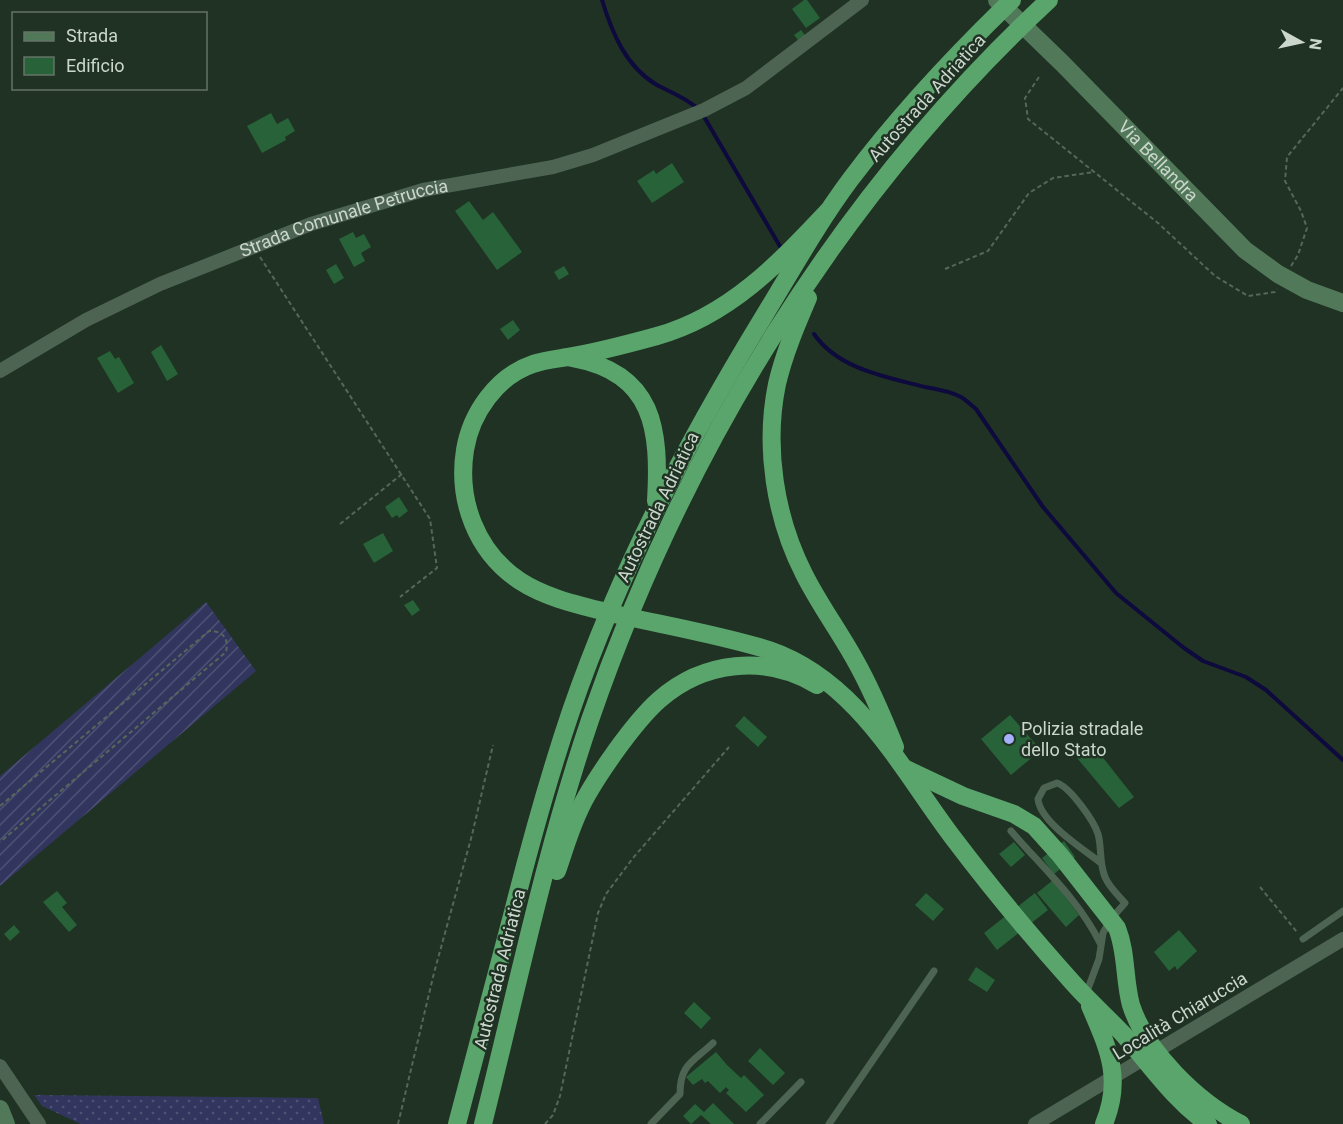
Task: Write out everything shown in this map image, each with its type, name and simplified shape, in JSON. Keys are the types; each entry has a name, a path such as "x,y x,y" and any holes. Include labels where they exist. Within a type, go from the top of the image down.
{"highway":[{"name":"Autostrada Adriatica","path":"457,1124 557,752 600,634 656,507 723,385 828,211 897,122 939,74 1012,0"},
{"name":"Autostrada Adriatica","path":"483,1124 543,879 590,722 626,624 669,528 713,441 765,351 826,254 880,183 918,138 991,57 1049,0"},
{"path":"828,211 767,273 719,309 693,323 667,333 528,366 505,380 481,408 471,428 465,450 464,482 471,519 492,557 511,575 526,585 573,603 756,645 804,664 830,682 904,768 975,866 1052,960 1123,1035 1179,1099 1208,1124"},
{"path":"826,254 791,340 777,386 772,430 777,492 784,525 800,567 864,676 904,768"},
{"path":"567,357 592,363 615,374 628,383 643,402 652,421 657,446 656,507"},
{"path":"514,1001 566,845 586,796 638,722 660,699 699,675 740,665 764,666 794,673 834,697 904,768 963,796 1014,814 1034,826 1111,919 1122,942 1131,1005 1146,1038 1194,1093 1221,1113 1241,1124"},
{"path":"1085,996 1107,1047 1113,1072 1111,1103 1104,1124"}],"main road":[{"name":"Via Bellandra","path":"997,0 1245,250 1278,274 1307,290 1341,302"},
{"path":"0,1109 6,1124"}],"street":[{"name":"Strada Comunale Petruccia","path":"0,371 86,320 150,289 311,224 423,190 553,167 593,155 700,112 746,88 862,0"},
{"name":"Località Chiaruccia","path":"1035,1124 1343,939"},
{"path":"0,1066 39,1124"}],"lane":[{"path":"1085,996 1099,959 1103,933 1111,919 1125,903 1108,882 1101,863 1098,836 1087,814 1064,786 1057,783 1044,788 1038,799 1042,810 1052,823 1101,863"},
{"path":"1011,831 1063,889 1091,925 1100,943"},
{"path":"1303,939 1343,911"},
{"path":"829,1124 934,971"},
{"path":"651,1124 680,1094 683,1070 713,1044"},
{"path":"760,1124 801,1082"}],"path":[{"path":"945,269 988,251 1029,193 1053,178 1094,172"},
{"path":"254,247 430,519 437,568 400,597"},
{"path":"339,524 402,474"},
{"path":"0,806 209,631 217,631 225,635 228,643 226,652 0,842"},
{"path":"398,1124 493,745"},
{"path":"545,1124 552,1115 560,1096 598,913 606,894 633,858 729,747"},
{"path":"1260,887 1303,939"}],"shaded area":[{"path":"206,602 256,671 0,886 0,776"},
{"path":"34,1095 318,1098 324,1124 81,1124 42,1106"}],"building":[{"path":"807,0 820,18 806,28 792,9"},
{"path":"801,30 808,39 801,44 794,35"},
{"path":"271,113 277,124 288,118 295,131 285,137 286,140 262,153 247,126"},
{"path":"672,163 684,182 652,203 637,181 654,170 656,174"},
{"path":"469,201 483,220 493,212 522,252 497,270 455,211"},
{"path":"353,232 356,238 364,234 371,247 361,253 365,261 354,267 339,239"},
{"path":"336,264 344,278 334,284 326,270"},
{"path":"564,266 569,274 559,280 554,272"},
{"path":"513,320 520,330 508,340 500,329"},
{"path":"161,345 178,374 167,381 151,352"},
{"path":"110,351 115,359 119,357 134,383 118,393 97,358"},
{"path":"399,497 408,511 399,518 397,515 392,518 385,507"},
{"path":"383,533 393,551 374,563 363,544"},
{"path":"413,600 420,610 412,616 404,605"},
{"path":"1010,715 1041,750 1011,775 981,739"},
{"path":"744,716 767,737 758,747 735,726"},
{"path":"1093,745 1134,797 1119,808 1077,758"},
{"path":"1064,841 1075,857 1054,874 1042,858"},
{"path":"1014,842 1025,855 1011,867 999,854"},
{"path":"1053,880 1079,915 1066,927 1037,893"},
{"path":"57,891 67,903 62,907 77,925 69,932 43,902"},
{"path":"926,893 944,909 933,921 915,905"},
{"path":"1035,893 1048,910 997,950 984,933"},
{"path":"14,925 20,932 10,941 4,934"},
{"path":"1179,930 1197,951 1177,970 1175,966 1169,971 1154,952"},
{"path":"976,967 995,980 987,992 968,980"},
{"path":"694,1002 711,1018 701,1029 684,1013"},
{"path":"760,1048 785,1073 773,1085 748,1061"},
{"path":"716,1052 741,1078 744,1075 764,1095 746,1112 726,1093 729,1090 726,1087 720,1093 708,1081 705,1083 702,1079 693,1085 686,1077"},
{"path":"713,1103 734,1124 711,1124 701,1115 691,1124 683,1116 695,1104 704,1112"}],"waterway":[{"path":"602,0 616,37 637,69 646,78 698,109"},
{"path":"703,115 781,248"},
{"path":"814,334 824,346 849,364 879,375 948,392 967,401 976,409 1043,507 1116,593 1203,661 1246,677 1266,690 1343,760"}],"place":[{"name":"Polizia stradale dello Stato","path":"1009,739"}]}
